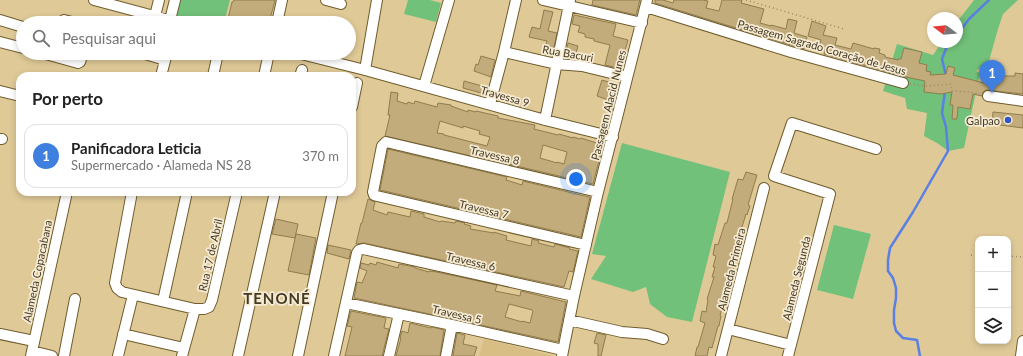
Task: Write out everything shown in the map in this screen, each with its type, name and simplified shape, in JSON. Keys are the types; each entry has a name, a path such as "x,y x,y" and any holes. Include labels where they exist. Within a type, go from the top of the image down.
{"street":[{"path":"94,0 154,16 159,0"},
{"path":"175,0 175,16"},
{"path":"279,16 282,0"},
{"path":"326,0 341,4"},
{"path":"365,70 377,0"},
{"path":"424,86 449,0"},
{"path":"490,104 516,0"},
{"path":"543,0 569,3 642,23"},
{"path":"545,120 569,3"},
{"name":"Passagem Alacid Nunes","path":"562,353 598,192 647,4"},
{"name":"Passagem Sagrado Coração de Jesus","path":"647,4 791,52 903,83"},
{"path":"0,20 16,25"},
{"path":"0,42 16,46"},
{"name":"Rua Bacuri","path":"504,52 556,64 582,66 627,78"},
{"path":"70,60 78,62 81,60"},
{"path":"162,72 165,60"},
{"path":"214,72 216,60"},
{"path":"265,72 268,60"},
{"name":"Travessa 9","path":"325,60 613,137"},
{"path":"356,88 357,83"},
{"path":"0,91 16,95"},
{"path":"988,96 1023,101"},
{"name":"Alameda Segunda","path":"788,356 830,194 774,176 792,123 876,149"},
{"name":"Travessa 8","path":"376,196 373,192 382,146 386,142 598,192"},
{"name":"Alameda Primeira","path":"721,356 764,188"},
{"name":"Alameda Copacabana","path":"31,354 66,196"},
{"path":"123,334 183,352 195,308 133,295 122,292 117,288 115,283 131,196"},
{"path":"163,301 186,196"},
{"name":"Rua 17 de Abril","path":"195,308 204,309 209,307 236,196"},
{"path":"238,356 274,196"},
{"path":"298,356 332,196"},
{"name":"Travessa 7","path":"376,196 586,245"},
{"name":"Travessa 6","path":"346,302 357,253 359,250 363,249 574,296"},
{"path":"118,356 133,295"},
{"path":"64,356 75,299"},
{"path":"334,356 346,302"},
{"name":"Travessa 5","path":"346,302 452,325 562,353"},
{"path":"389,356 399,314"},
{"path":"569,320 622,332 647,334 663,339"},
{"path":"446,356 452,325"},
{"path":"728,329 791,345"},
{"path":"0,334 34,341"},
{"path":"1021,356 1023,341"},
{"path":"31,354 52,356"}],"path":[{"path":"746,0 844,29"},
{"name":"Passagem Sagrado Coração de Jesus","path":"903,83 927,86 951,84 952,91 968,92 988,96"},
{"path":"1011,256 1023,257"}],"shaded area":[{"path":"484,339 529,350 554,356 479,356"}],"green space":[{"path":"180,0 230,0 226,16 176,16"},
{"path":"408,0 430,0 441,3 436,22 404,14"},
{"path":"974,0 1018,0 1003,14 989,61 976,71 980,73 964,148 948,151 924,136 927,113 907,109 905,98 883,91 897,44 933,55 938,48 963,48 963,14"},
{"path":"622,143 730,172 692,322 667,317 650,304 646,287 633,292 591,279 606,256 592,254"},
{"path":"834,225 871,234 853,299 817,290"}],"building":[{"path":"234,0 275,0 271,16 229,16"},
{"path":"593,0 640,0 636,15 592,5"},
{"path":"655,0 663,0 673,3 674,0 703,0 708,1 706,8 719,11 722,0 742,0 741,3 764,9 760,23 786,29 788,19 797,21 794,33 807,37 804,49 655,3"},
{"path":"544,10 553,12 548,31 557,33 552,56 544,54 547,41 529,37 532,27 540,29"},
{"path":"574,15 616,24 613,36 628,40 623,57 625,58 622,69 605,65 610,45 594,41 594,39 585,37 585,34 578,32 580,26 572,24"},
{"path":"812,21 826,26 823,35 837,38 835,45 851,49 853,43 874,49 880,49 879,53 885,55 885,57 898,60 901,59 904,48 922,52 919,63 927,65 926,71 931,72 930,75 946,74 948,66 955,68 953,75 984,83 985,77 996,79 997,76 1015,76 1015,73 1023,74 1023,94 986,90 983,92 982,96 973,94 970,109 958,107 957,119 952,119 953,105 950,105 952,92 941,94 924,92 925,81 824,54 825,50 819,48 821,40 808,36"},
{"path":"568,43 578,46 576,53 572,52 570,59 565,58"},
{"path":"481,56 495,60 491,77 474,71"},
{"path":"602,80 619,85 614,102 597,96"},
{"path":"464,81 486,87 485,94 463,88"},
{"path":"391,92 398,93 397,101 407,104 408,102 414,104 415,101 437,107 438,103 451,105 468,112 468,110 476,111 498,116 498,118 535,125 534,129 573,138 581,138 603,145 593,184 508,164 508,161 485,155 484,159 385,136 390,115 388,115","holes":["440,121 463,128 463,126 480,131 479,134 490,137 487,146 437,133","543,145 567,152 564,164 540,158"]},
{"name":"Galpao","path":"993,112 1023,115 1023,128 992,124"},
{"path":"388,149 507,177 506,180 522,185 523,181 590,197 581,237 380,190"},
{"path":"746,172 757,175 748,205 750,206 742,227 736,260 725,294 719,326 712,348 709,347 707,356 695,356 705,323 700,321 702,311 706,312 707,299 714,277 712,277 716,256 713,255 715,244 718,245 725,223 727,223 738,179 743,180"},
{"path":"368,199 375,202 373,210 387,215 388,212 410,217 411,211 424,214 424,217 440,222 455,223 456,221 465,223 464,224 471,226 470,229 494,232 507,236 506,240 531,246 532,239 539,241 538,243 554,247 555,244 570,248 569,249 578,251 573,272 569,271 564,287 364,243 356,244"},
{"path":"276,219 298,224 295,238 272,234"},
{"path":"296,234 316,238 309,275 288,271"},
{"path":"328,245 351,250 349,259 327,253"},
{"path":"377,262 398,268 399,264 415,267 429,272 437,272 497,285 495,291 520,296 521,291 566,302 558,342 354,298 357,282 362,283 367,271 360,268 361,263 376,265","holes":["509,304 532,310 530,323 505,317"]},
{"path":"351,311 386,318 384,328 389,329 382,356 345,356 352,327 347,326"},
{"path":"410,323 444,330 440,356 396,356 402,331 408,333"},
{"path":"457,333 465,335 463,344 477,347 474,356 453,356"},
{"path":"597,333 606,335 601,356 598,356 598,344 594,343"}],"waterway":[{"path":"963,27 969,19 989,0"},
{"path":"946,48 942,59 946,76"},
{"path":"920,356 917,340 903,338 896,331 894,323 896,288 893,278 888,271 888,260 890,248 913,212 948,151 946,127 942,113 945,91"}],"place":[{"name":"Panificadora Leticia","path":"992,93"},
{"name":"Galpao","path":"1008,120"}],"district":[{"name":"TENONÉ","path":"277,298"}]}
